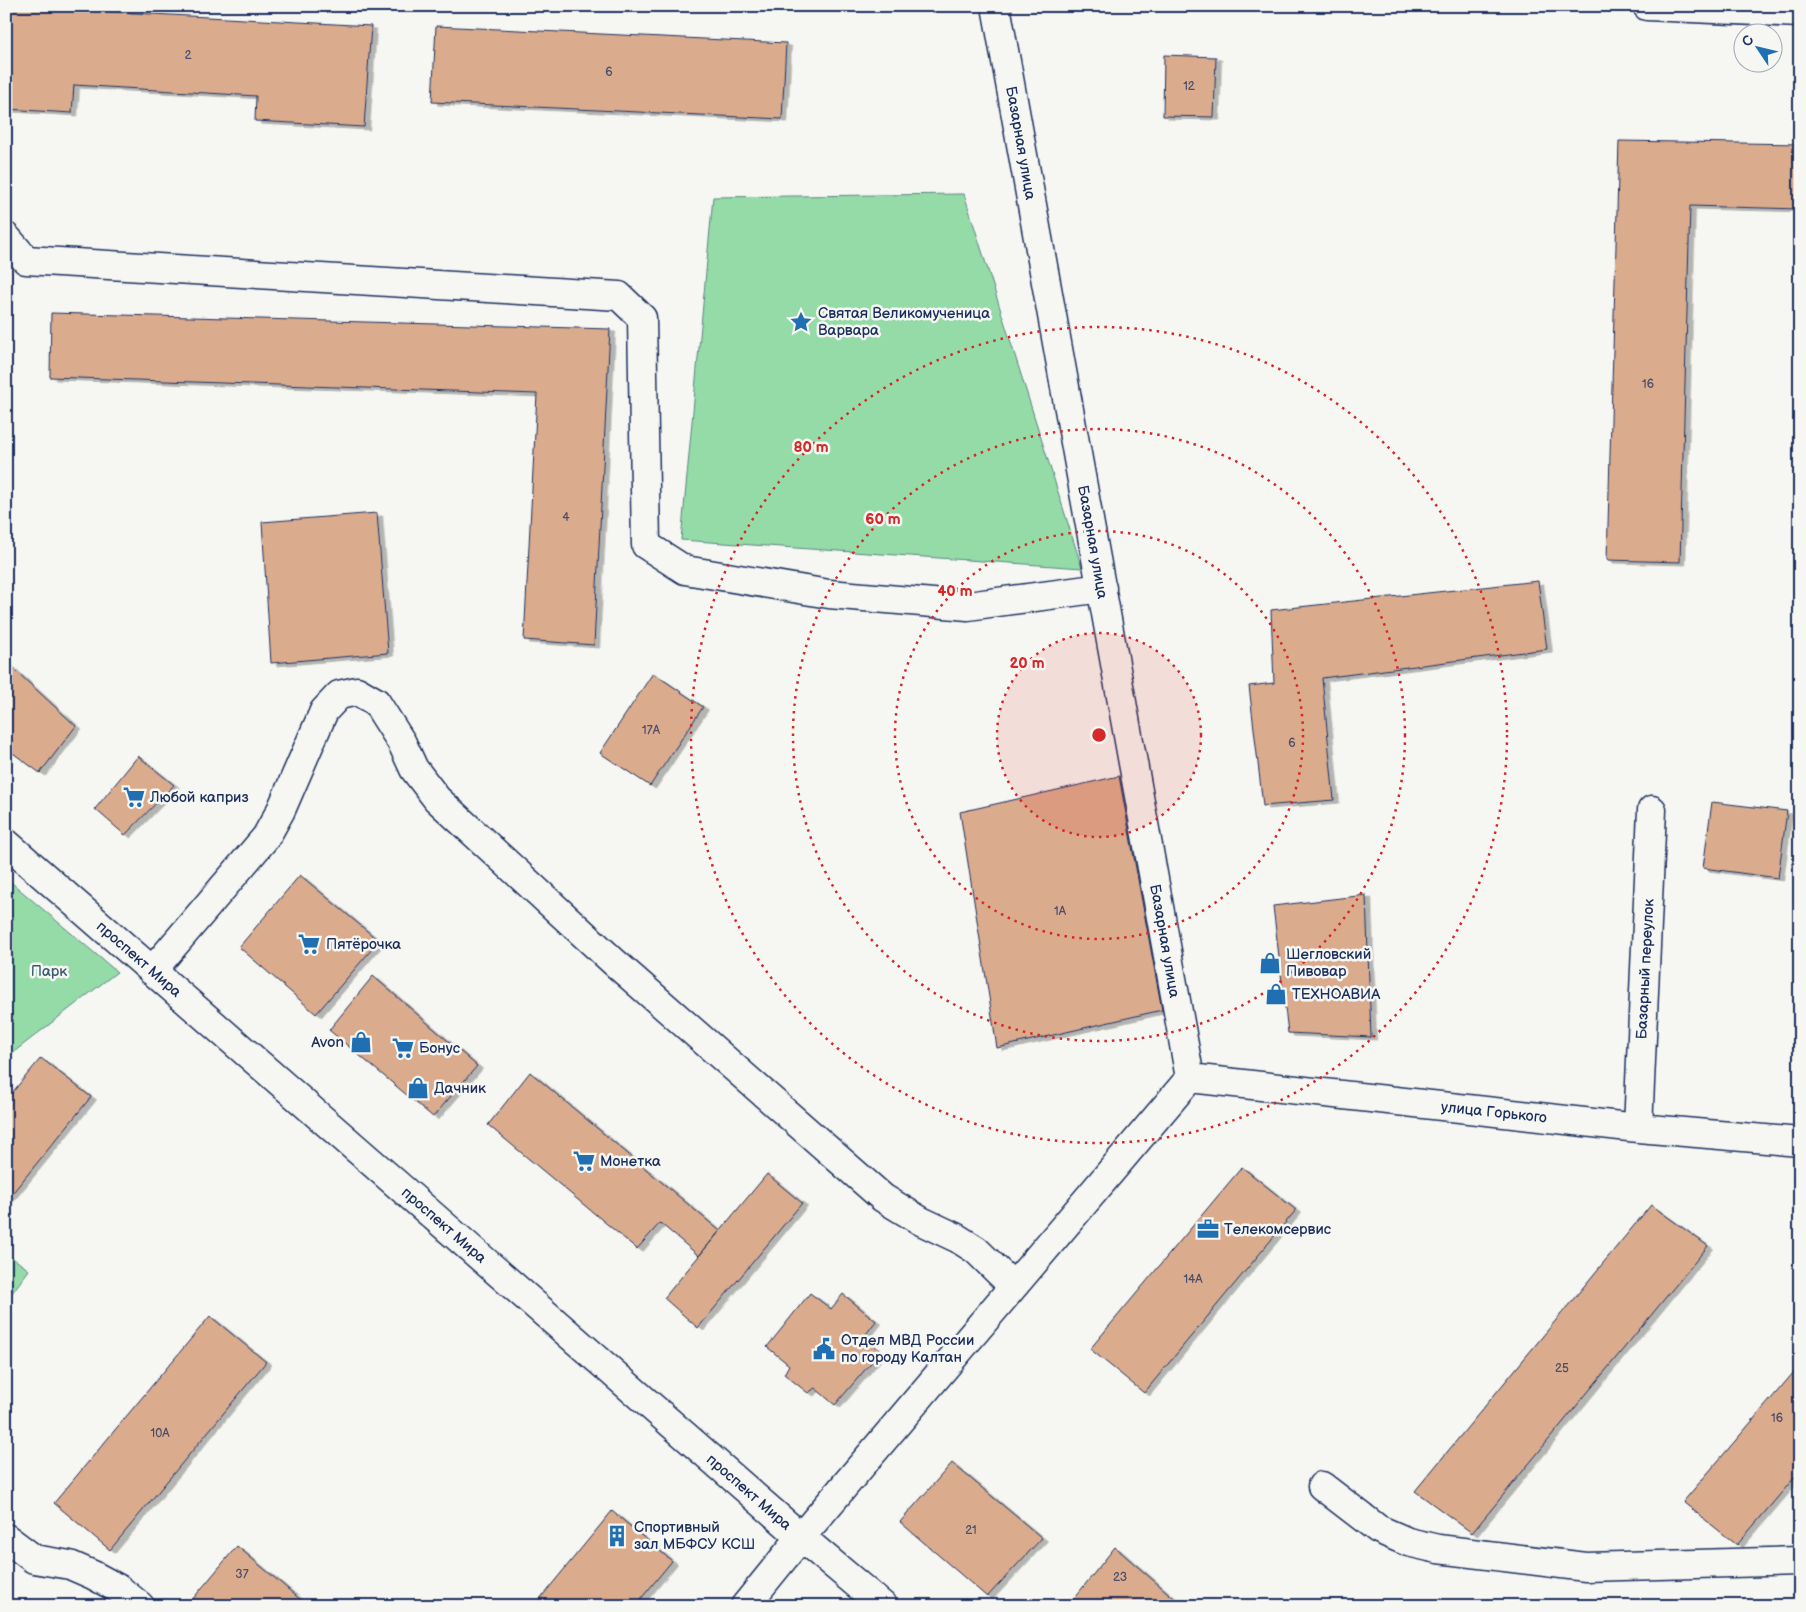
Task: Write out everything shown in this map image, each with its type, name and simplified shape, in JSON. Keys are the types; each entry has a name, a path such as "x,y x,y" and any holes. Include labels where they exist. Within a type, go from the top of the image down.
{"street":[{"name":"Базарная улица","path":"996,6 1190,1078"},
{"path":"1647,6 1800,13"},
{"path":"6,237 26,260 619,296 642,318 646,545 685,570 829,594 968,606 1102,588"},
{"path":"152,970 266,836 281,810 324,711 339,695 357,691 376,702 402,743 414,769 437,799 614,962 883,1198 921,1221 957,1238 976,1250 1014,1286"},
{"name":"Базарный переулок","path":"1638,1128 1652,810"},
{"name":"проспект Мира","path":"6,843 801,1537 884,1606"},
{"path":"745,1606 801,1537 1190,1078"},
{"name":"улица Горького","path":"1190,1078 1638,1128 1800,1142"},
{"path":"1322,1486 1378,1529 1408,1542 1438,1549 1586,1567 1800,1561"},
{"path":"6,1538 34,1559 70,1565 93,1575 119,1589 140,1606"}],"green space":[{"path":"964,194 1082,568 681,540 713,197"},
{"name":"Парк","path":"6,878 117,972 6,1058"},
{"path":"6,1253 29,1270 6,1301"}],"building":[{"path":"6,6 371,26 364,127 255,121 256,96 74,85 72,113 6,109"},
{"path":"436,26 786,43 782,119 432,102"},
{"path":"1164,55 1216,57 1214,117 1163,116"},
{"path":"1619,141 1800,144 1800,209 1690,206 1680,562 1607,560"},
{"path":"51,313 610,329 594,645 524,640 537,394 50,377"},
{"path":"377,513 388,653 271,663 262,522"},
{"path":"1538,581 1547,649 1322,678 1334,800 1263,806 1249,686 1274,683 1271,610"},
{"path":"6,662 76,726 40,773 6,748"},
{"path":"653,673 703,707 650,786 600,753"},
{"name":"Любой каприз","path":"138,756 174,785 125,835 95,809"},
{"path":"1119,776 1162,1010 997,1048 960,812"},
{"path":"1712,802 1787,811 1778,878 1703,868"},
{"name":"Пятёрочка","path":"300,875 379,941 316,1014 239,947"},
{"path":"1366,895 1371,1037 1288,1033 1273,906"},
{"name":"Бонус","path":"373,976 477,1066 433,1117 329,1030"},
{"path":"41,1058 91,1097 6,1201 6,1100"},
{"name":"Монетка","path":"530,1072 720,1231 699,1256 660,1223 637,1249 488,1125"},
{"path":"1242,1167 1296,1210 1144,1393 1090,1349"},
{"path":"767,1174 802,1203 698,1328 664,1298"},
{"path":"1651,1205 1708,1246 1472,1533 1415,1491"},
{"name":"Отдел МВД России по городу Калтан","path":"810,1293 831,1309 843,1294 876,1321 863,1338 881,1351 835,1405 815,1388 808,1393 784,1374 789,1365 767,1347"},
{"path":"210,1316 266,1362 110,1550 54,1503"},
{"path":"1800,1365 1800,1471 1737,1545 1683,1502"},
{"path":"952,1463 1042,1538 987,1597 900,1522"},
{"name":"Спортивный зал МБФСУ КСШ","path":"612,1511 672,1561 635,1606 534,1606"},
{"path":"237,1546 308,1606 197,1606 191,1601"},
{"path":"1115,1547 1183,1606 1068,1606"}],"place":[{"name":"Святая Великомученица Варвара","path":"801,322"},
{"name":"Любой каприз","path":"134,797"},
{"name":"Пятёрочка","path":"309,944"},
{"name":"Шегловский Пивовар","path":"1270,963"},
{"name":"ТЕХНОАВИА","path":"1276,994"},
{"name":"Avon","path":"361,1042"},
{"name":"Бонус","path":"403,1048"},
{"name":"Дачник","path":"418,1088"},
{"name":"Монетка","path":"584,1161"},
{"name":"Телекомсервис","path":"1208,1229"},
{"name":"Отдел МВД России по городу Калтан","path":"824,1349"},
{"name":"Спортивный зал МБФСУ КСШ","path":"617,1536"}]}
